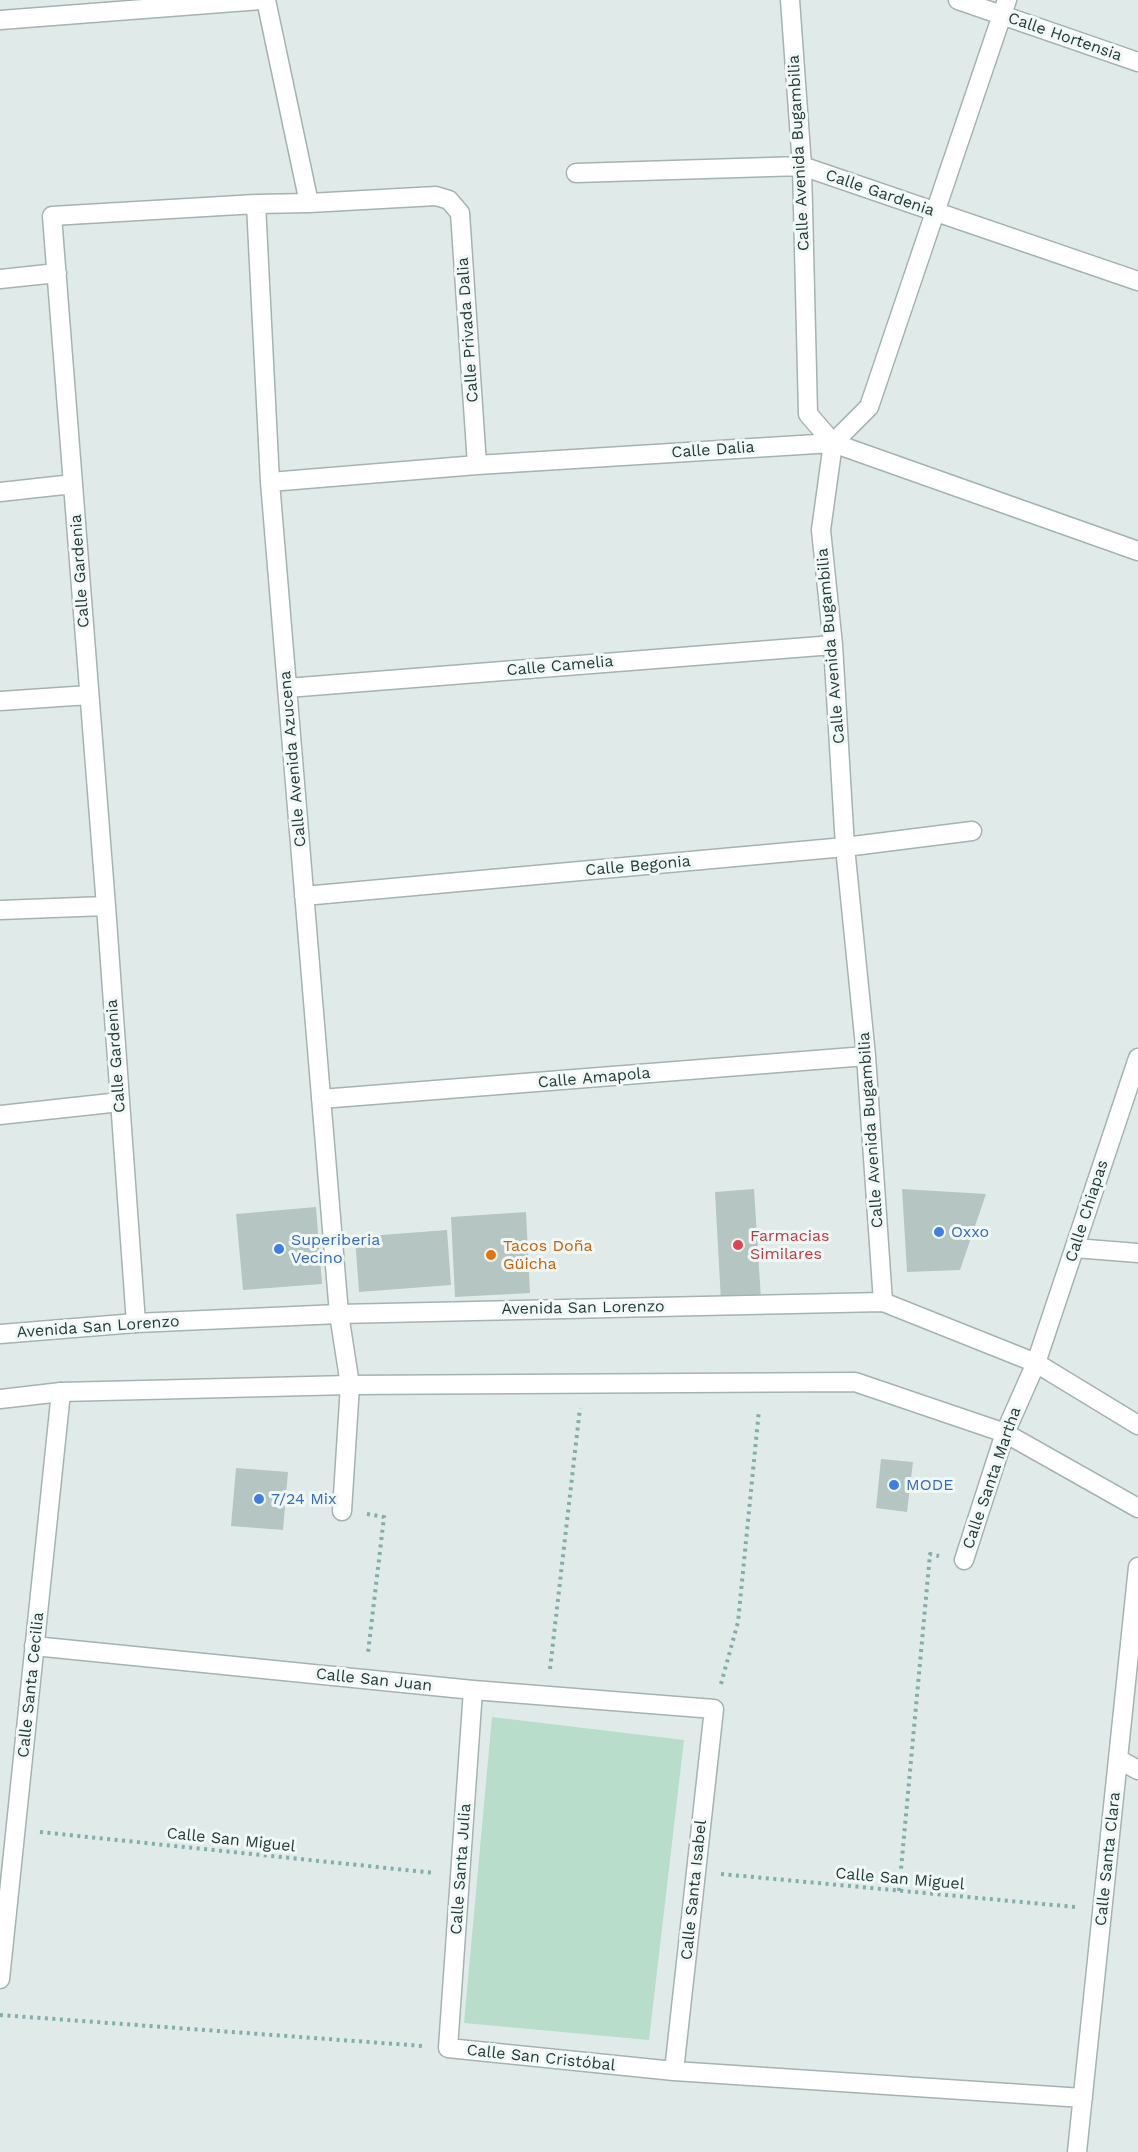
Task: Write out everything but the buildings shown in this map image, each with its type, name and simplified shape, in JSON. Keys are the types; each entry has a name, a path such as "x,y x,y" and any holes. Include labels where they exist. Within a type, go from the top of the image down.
{"street":[{"path":"0,20 261,0"},
{"path":"266,0 309,203"},
{"name":"Calle Avenida Bugambilia","path":"790,0 802,166 808,414 833,442 820,530 834,645 845,847 866,1056 883,1302"},
{"name":"Calle Hortensia","path":"958,0 1004,7 1138,63"},
{"path":"833,442 869,407 1004,7"},
{"name":"Calle Gardenia","path":"576,173 802,166 1138,281"},
{"name":"Calle Gardenia","path":"136,1323 52,216 436,196 449,200"},
{"name":"Calle Privada Dalia","path":"449,200 460,213 477,465"},
{"name":"Calle Avenida Azucena","path":"256,204 270,482 339,1314 350,1385 342,1511"},
{"path":"0,279 57,273"},
{"name":"Calle Dalia","path":"270,482 477,465 833,442 1138,551"},
{"path":"0,492 73,484"},
{"name":"Calle Camelia","path":"287,688 834,645"},
{"path":"0,701 89,695"},
{"name":"Calle Begonia","path":"304,896 845,847 972,831"},
{"path":"0,910 106,906"},
{"name":"Calle Amapola","path":"321,1100 866,1056"},
{"name":"Calle Chiapas","path":"1036,1363 1138,1058"},
{"path":"0,1115 120,1102"},
{"path":"1075,1248 1138,1253"},
{"name":"Avenida San Lorenzo","path":"0,1334 136,1323 339,1314 883,1302 1036,1363 1138,1425"},
{"name":"Calle Santa Martha","path":"963,1560 1005,1433 1036,1363"},
{"path":"0,1399 61,1392 350,1385 855,1382 1005,1433 1138,1508"},
{"name":"Calle Santa Cecilia","path":"0,1979 61,1392"},
{"name":"Calle Santa Clara","path":"1077,2152 1138,1567"},
{"name":"Calle San Juan","path":"34,1646 473,1690 714,1709"},
{"name":"Calle Santa Julia","path":"448,2048 473,1690"},
{"name":"Calle Santa Isabel","path":"674,2071 714,1709"},
{"path":"1118,1759 1138,1770"},
{"name":"Calle San Cristóbal","path":"448,2048 674,2071 1083,2098"}],"path":[{"path":"714,1709 738,1622 762,1382"},
{"path":"546,1696 583,1384"},
{"path":"342,1511 384,1517 364,1679"},
{"path":"899,1891 930,1554 963,1560"},
{"name":"Calle San Miguel","path":"17,1829 460,1876"},
{"name":"Calle San Miguel","path":"696,1872 1102,1910"},
{"name":"Calle San Cristóbal","path":"0,2015 448,2048"}],"green space":[{"path":"492,1717 684,1740 649,2040 464,2023"}],"place":[{"name":"Oxxo","path":"939,1232"},
{"name":"Farmacias Similares","path":"738,1245"},
{"name":"Superiberia Vecino","path":"279,1249"},
{"name":"Tacos Doña Güicha","path":"491,1255"},
{"name":"MODE","path":"894,1485"},
{"name":"7/24 Mix","path":"259,1499"}]}
